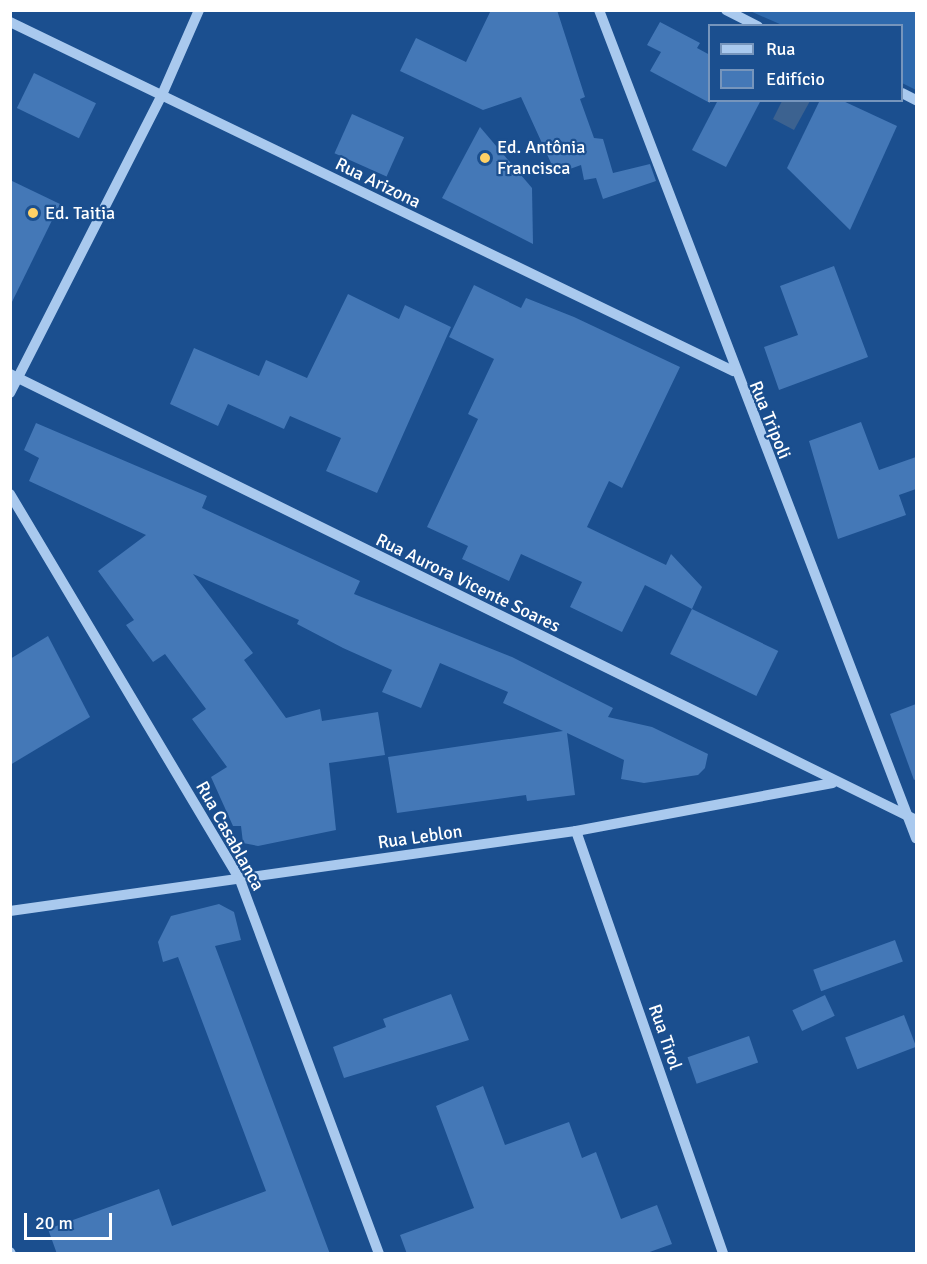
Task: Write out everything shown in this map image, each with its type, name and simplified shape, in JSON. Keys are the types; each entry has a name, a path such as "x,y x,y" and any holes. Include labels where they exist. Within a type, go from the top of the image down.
{"street":[{"path":"10,393 14,376 161,97 199,10"},
{"name":"Rua Tripoli","path":"599,10 733,371 914,821 916,838"},
{"path":"726,10 754,24"},
{"name":"Rua Arizona","path":"10,22 161,97 733,371"},
{"name":"Rua Aurora Vicente Soares","path":"14,376 833,783 914,821"},
{"name":"Rua Casablanca","path":"10,495 240,880 379,1254"},
{"name":"Rua Leblon","path":"10,911 576,831 833,783"},
{"name":"Rua Tirol","path":"576,831 723,1254"}],"shaded area":[{"path":"750,11 916,11 916,90 903,84 903,24 780,24"},
{"path":"782,102 809,102 794,130 773,119"}],"building":[{"path":"491,10 557,10 585,97 580,99 594,138 603,139 613,173 650,164 656,181 603,199 596,178 584,180 581,165 556,174 521,97 483,110 400,71 416,38 466,62"},
{"path":"660,22 700,43 697,48 708,54 708,102 650,71 661,52 647,45"},
{"path":"34,73 96,103 79,138 17,108"},
{"path":"717,102 760,102 726,167 692,150"},
{"path":"819,102 845,102 897,126 850,230 787,168"},
{"path":"352,114 404,137 387,176 335,153"},
{"name":"Ed. Antônia Francisca","path":"480,127 532,188 533,244 442,198"},
{"path":"10,180 60,204 10,306"},
{"path":"834,266 868,357 779,390 764,347 798,335 780,286"},
{"path":"474,285 521,308 526,298 574,317 680,367 622,488 609,481 587,527 666,565 671,554 702,587 692,609 645,585 622,632 570,607 582,582 521,554 509,581 462,559 468,546 427,527 478,419 468,414 494,359 449,337"},
{"path":"348,294 399,319 405,305 451,327 377,493 326,471 341,438 290,416 284,429 228,404 218,426 170,404 194,348 259,376 266,360 307,378"},
{"path":"861,422 879,470 916,457 916,489 899,495 906,515 838,539 809,441"},
{"path":"36,423 207,496 202,508 360,581 354,594 512,657 613,708 608,717 652,727 708,754 705,768 698,775 644,783 621,779 624,760 567,733 575,795 527,801 526,795 397,813 388,757 563,731 503,703 508,692 440,663 421,708 382,692 392,670 297,624 299,620 193,574 253,653 244,660 286,718 320,709 322,721 378,712 385,755 329,763 336,830 258,846 243,843 241,826 233,826 211,777 227,767 192,719 206,709 165,654 153,662 126,625 134,620 98,571 146,535 29,481 39,458 24,450"},
{"path":"692,609 778,651 756,696 670,654"},
{"path":"48,636 90,717 10,765 10,659"},
{"path":"916,704 916,779 914,780 890,714"},
{"path":"219,904 234,912 241,940 215,946 330,1254 57,1254 48,1229 159,1189 172,1226 266,1191 178,957 163,962 158,942 171,916"},
{"path":"895,940 903,962 821,991 813,970"},
{"path":"451,994 469,1040 344,1078 333,1047 386,1027 383,1019"},
{"path":"825,995 835,1016 802,1031 792,1010"},
{"path":"904,1015 916,1047 857,1069 845,1038"},
{"path":"749,1036 758,1062 697,1084 688,1057"},
{"path":"483,1086 505,1145 569,1122 582,1158 596,1152 621,1219 657,1205 672,1244 644,1254 407,1254 400,1235 474,1208 436,1106"}],"place":[{"name":"Ed. Antônia Francisca","path":"485,158"},
{"name":"Ed. Taitia","path":"33,213"}]}
